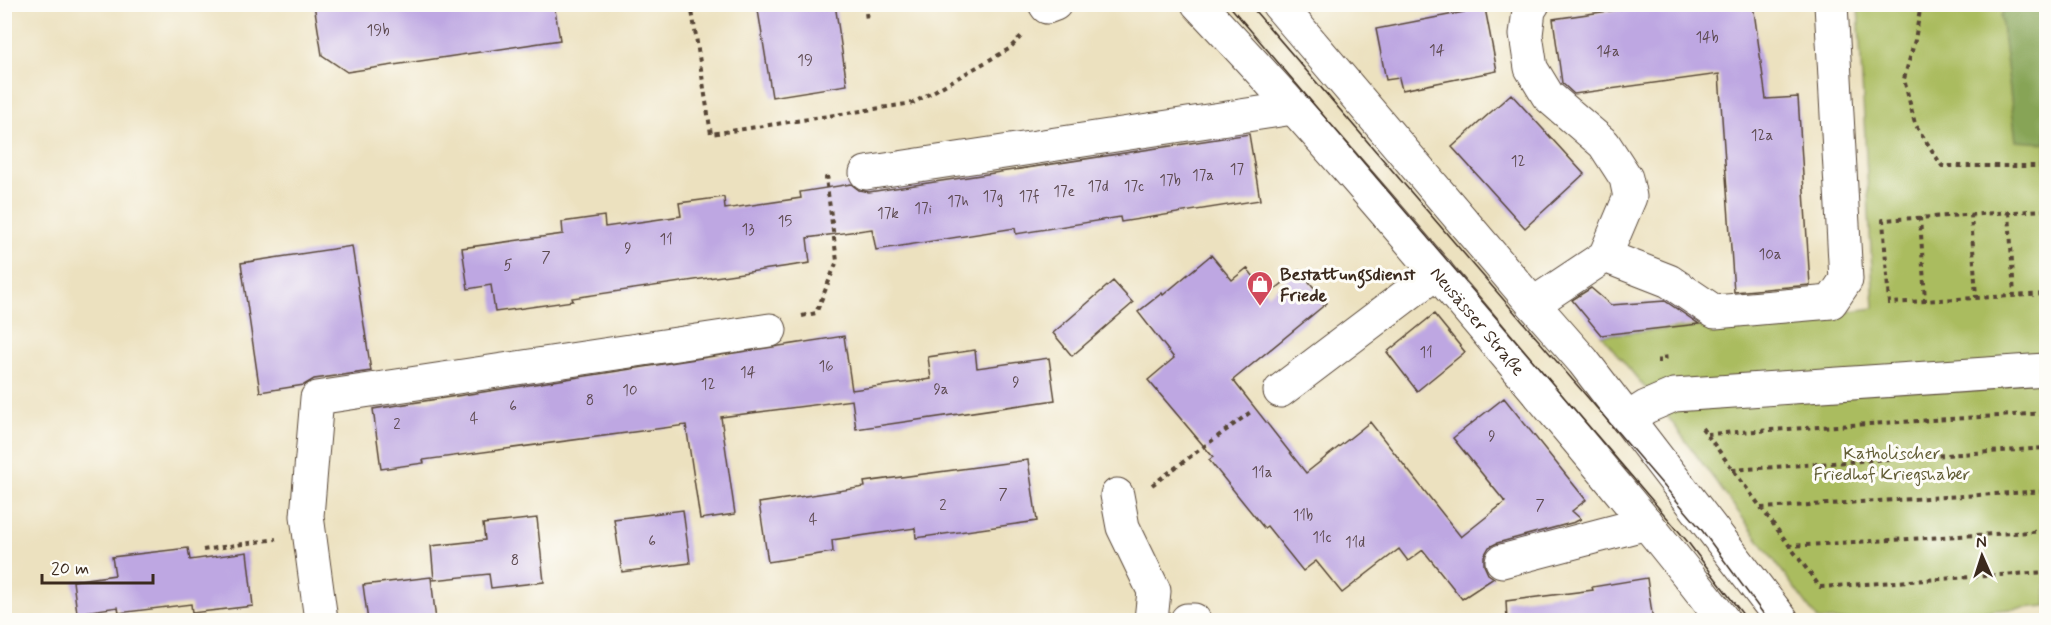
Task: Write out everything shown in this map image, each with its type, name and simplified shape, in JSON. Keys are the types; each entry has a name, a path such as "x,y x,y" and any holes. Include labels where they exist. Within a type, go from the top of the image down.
{"main road":[{"name":"Neusässer Straße","path":"1198,4 1437,272 1647,523 1723,621"},
{"path":"1533,4 1529,10 1526,35 1531,68 1548,96 1604,144 1626,178 1630,197 1605,256 1533,304"},
{"path":"1605,256 1669,281 1714,312 1831,302 1846,280 1831,4"},
{"path":"1280,5 1583,361 1782,621"},
{"path":"866,172 1293,108"},
{"path":"1280,391 1437,272"},
{"path":"321,621 307,516 317,398 770,330"},
{"path":"1627,419 1646,407 1674,395 2046,370"},
{"path":"1119,502 1123,527 1154,591 1151,621"},
{"path":"1502,561 1647,523"},
{"path":"1187,621 1194,621"}],"path":[{"path":"691,4 711,134 913,103 1009,49 1049,5"},
{"path":"865,4 867,20"},
{"path":"1922,4 1904,79 1915,124 1942,166 2046,166"},
{"path":"770,330 783,320 816,313 837,261 826,178 866,172"},
{"path":"2046,245 2045,210 1884,220 1889,303 2046,294"},
{"path":"2009,212 2014,296"},
{"path":"1971,214 1976,298"},
{"path":"1920,217 1925,301"},
{"path":"1671,357 1659,358 1660,385 1674,395 1707,434 1820,587 2046,572"},
{"path":"1119,502 1280,391"},
{"path":"1707,434 2046,413"},
{"path":"1732,470 2046,448"},
{"path":"1761,508 2046,491"},
{"path":"1788,546 2046,531"},
{"path":"203,550 309,535"}],"green space":[{"name":"Katholischer Friedhof Kriegshaber","path":"1858,5 2046,5 2046,606 1884,620 1818,620 1657,402 1601,335 1789,319 1874,308"},
{"path":"2006,5 2046,5 2046,143 2016,141 2001,16"}],"building":[{"path":"314,4 554,4 560,40 347,72 322,55"},
{"path":"757,4 835,4 847,85 772,97"},
{"path":"1658,4 1753,4 1766,99 1798,97 1810,285 1734,292 1719,74 1574,94 1562,83 1553,19"},
{"path":"1485,8 1497,71 1402,90 1399,78 1386,80 1376,29"},
{"path":"1511,94 1584,174 1525,228 1452,147"},
{"path":"1249,134 1260,200 1121,222 1120,217 1016,234 1015,228 876,250 872,229 807,238 810,263 572,298 573,301 495,312 491,285 468,289 462,248 563,234 562,222 604,216 605,227 681,216 679,203 724,197 725,209 801,198 800,192 851,184 859,190 869,192"},
{"path":"352,246 371,371 314,379 304,385 260,392 241,263"},
{"path":"1211,255 1232,280 1247,268 1268,295 1299,270 1327,303 1233,380 1306,473 1370,422 1461,537 1505,502 1453,438 1504,398 1586,500 1572,511 1581,519 1489,547 1484,556 1484,565 1488,574 1494,578 1462,599 1423,550 1408,561 1399,549 1342,593 1316,561 1303,571 1267,526 1264,528 1209,460 1213,457 1148,380 1174,358 1138,312 1162,293 1163,295"},
{"path":"1113,281 1133,303 1072,356 1053,333"},
{"path":"1591,288 1611,305 1665,301 1699,324 1601,335 1572,300"},
{"path":"1434,314 1465,352 1417,391 1387,352"},
{"path":"844,336 852,390 931,379 928,357 975,350 977,368 1049,358 1055,400 856,429 852,400 721,417 735,514 700,519 686,425 423,460 424,463 381,469 373,409"},
{"path":"1028,460 1037,521 916,538 915,528 832,540 833,552 768,562 759,503 865,487 864,482"},
{"path":"683,510 690,563 622,572 614,519"},
{"path":"537,518 544,582 491,588 489,574 434,580 431,546 485,540 483,524"},
{"path":"188,548 190,560 247,552 253,606 192,613 191,604 119,613 118,607 77,613 73,581 115,575 112,557"},
{"path":"431,577 436,621 368,621 363,585"},
{"path":"1647,578 1653,621 1507,621 1506,601 1593,590 1592,587"}],"tram line":[{"path":"1228,4 1687,541 1747,620"},
{"path":"1249,4 1701,529 1768,620"}],"place":[{"name":"Bestattungsdienst Friede","path":"1260,307"}]}
